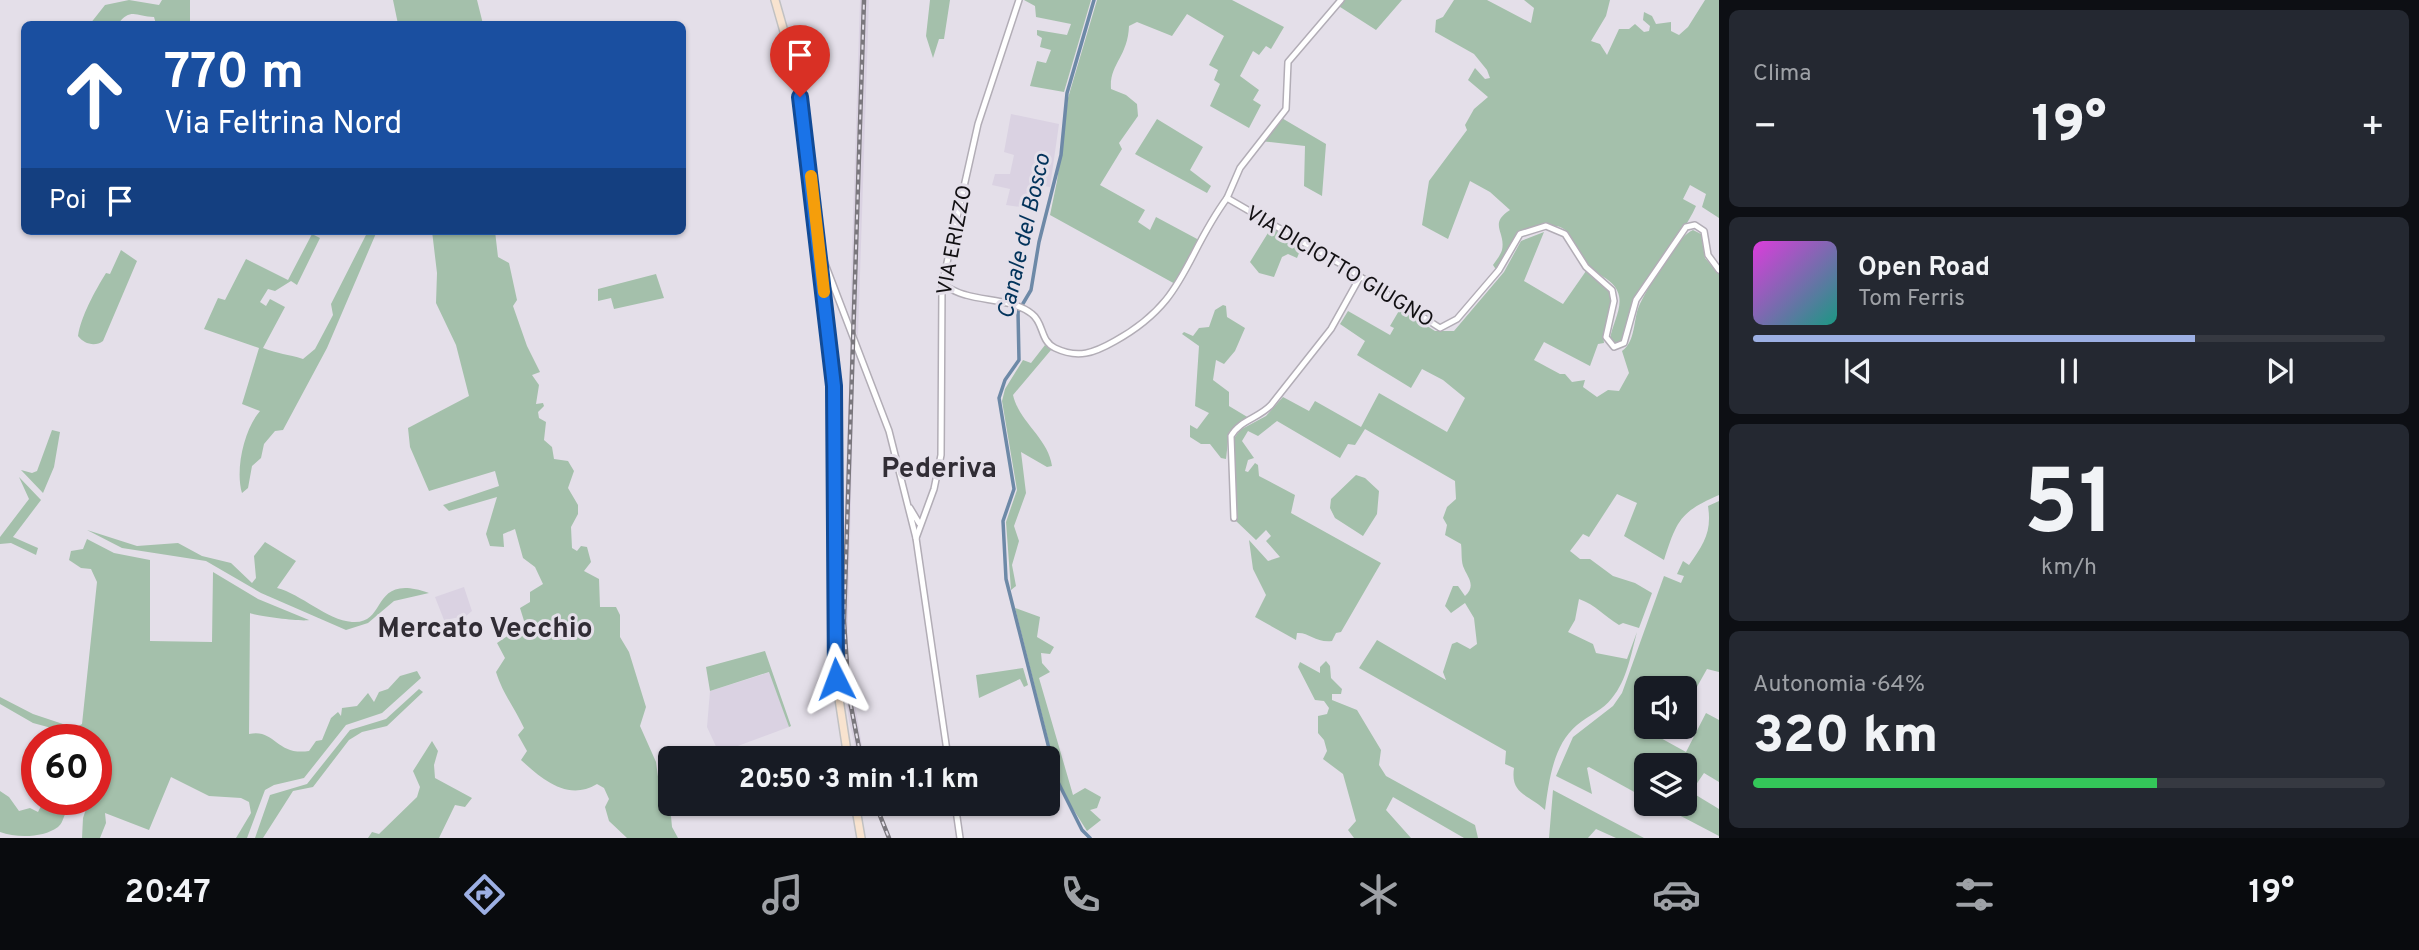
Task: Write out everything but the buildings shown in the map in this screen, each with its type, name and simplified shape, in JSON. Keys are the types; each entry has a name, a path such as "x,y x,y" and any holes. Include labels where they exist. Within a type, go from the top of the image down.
{"main road":[{"path":"775,0 797,77 826,304 835,414 834,640 836,679 846,746"},
{"name":"VIA ERIZZO","path":"916,538 941,456 942,285 980,120 1019,0"},
{"path":"942,285 969,296 1022,308 1037,319 1048,344 1086,355 1142,326 1166,302 1191,262 1202,232 1227,198 1240,168 1286,109 1288,62 1341,0"},
{"name":"VIA DICIOTTO GIUGNO","path":"1227,198 1360,277 1433,326 1446,327 1457,319 1474,295 1494,277 1520,234 1535,228 1553,227 1565,234 1586,267 1612,290 1614,301 1606,332 1607,341 1614,347 1623,343 1636,299 1686,227 1695,225 1704,231 1708,255 1719,270"},
{"path":"820,252 890,431 916,538 946,746"},
{"path":"1234,518 1231,436 1241,424 1261,414 1271,405 1331,329 1360,277"},
{"path":"826,304 840,302"},
{"path":"912,512 922,512 927,505"},
{"path":"908,506 919,524"},
{"path":"911,522 919,524"},
{"path":"857,816 861,838"},
{"path":"957,816 960,838"}],"shaded area":[{"path":"860,0 869,0 858,337 850,317"},
{"path":"1011,114 1059,124 1050,187 1034,184 1028,208 1006,205 1010,189 992,185 995,174 1010,174 1014,155 1004,152"},
{"path":"851,332 855,343 847,655 862,746 855,746 849,721 840,637"},
{"path":"464,587 472,611 466,616 444,620 435,597"},
{"path":"770,672 789,727 738,746 716,746 707,727 710,691"}],"green space":[{"path":"129,0 159,5 162,0 190,0 190,21 155,21 154,17 131,14 121,21 92,21 105,5"},
{"path":"393,0 477,0 482,21 397,21"},
{"path":"930,0 950,0 944,39 939,39 933,58 926,36"},
{"path":"1024,0 1091,0 1064,92 1030,86 1037,61 1046,63 1051,50 1040,47 1042,38 1037,35 1037,30 1067,35 1071,24 1036,17 1035,6"},
{"path":"1097,0 1232,0 1284,27 1271,49 1266,46 1259,55 1253,51 1240,76 1259,90 1253,100 1261,105 1249,128 1210,106 1220,84 1214,80 1218,70 1209,65 1224,36 1187,14 1172,36 1137,22 1129,26 1128,37 1111,80 1111,89 1126,95 1137,104 1138,116 1119,143 1122,149 1100,185 1145,210 1138,222 1150,230 1156,217 1199,240 1177,285 1050,215 1068,98"},
{"path":"1341,0 1402,0 1376,30 1337,5"},
{"path":"1454,0 1487,0 1531,23 1534,8 1524,0 1610,0 1606,16 1591,41 1600,44 1607,55 1619,29 1629,29 1635,24 1644,32 1649,31 1650,26 1643,20 1644,12 1652,16 1656,24 1671,22 1671,31 1679,35 1688,27 1705,0 1719,0 1719,218 1702,207 1706,194 1690,185 1683,199 1696,206 1639,293 1620,344 1614,344 1610,339 1619,306 1617,291 1612,283 1582,257 1565,230 1550,226 1516,236 1497,271 1493,265 1503,244 1499,224 1510,210 1490,192 1470,181 1448,239 1422,225 1429,181 1467,130 1465,125 1474,109 1488,97 1468,80 1475,68 1485,79 1490,78 1474,54 1435,32 1436,20 1443,17"},
{"path":"1280,117 1326,144 1322,196 1304,186 1305,146 1260,141"},
{"path":"1157,119 1203,147 1190,170 1211,186 1207,193 1135,154"},
{"path":"1271,228 1302,246 1297,258 1288,254 1282,257 1274,277 1259,273 1250,262"},
{"path":"1693,230 1701,234 1705,258 1719,274 1719,495 1688,512 1682,519 1664,560 1624,536 1637,503 1617,494 1589,537 1583,534 1570,551 1580,559 1590,559 1613,576 1635,583 1652,593 1639,628 1623,623 1619,625 1579,599 1575,620 1568,632 1593,644 1596,653 1627,659 1637,632 1628,666 1617,691 1604,706 1577,725 1562,743 1548,787 1545,810 1518,789 1514,768 1505,764 1506,751 1359,668 1377,640 1446,680 1443,672 1452,644 1457,642 1470,649 1477,644 1474,618 1465,603 1451,613 1445,606 1453,586 1458,586 1465,596 1471,585 1463,566 1461,544 1445,535 1447,525 1443,518 1447,507 1456,499 1455,481 1365,429 1355,445 1348,444 1340,458 1277,421 1258,436 1248,431 1242,441 1254,458 1248,460 1245,471 1248,472 1255,463 1258,465 1259,476 1295,495 1291,513 1381,563 1341,632 1336,633 1332,641 1297,633 1296,640 1255,617 1266,595 1253,569 1249,540 1268,561 1280,557 1266,541 1271,536 1266,530 1256,540 1236,521 1233,440 1240,430 1266,416 1283,397 1309,411 1315,401 1361,427 1379,393 1447,432 1465,398 1443,380 1422,369 1411,388 1357,355 1365,341 1340,324 1348,311 1390,335 1394,328 1390,326 1400,309 1435,331 1454,331 1504,272 1521,241 1544,232 1524,281 1563,304 1586,271 1606,286 1611,294 1612,308 1605,329 1604,343 1598,344 1590,366 1544,342 1534,360 1565,374 1572,382 1585,380 1583,387 1597,397 1608,390 1619,391 1629,373 1622,351 1630,342 1639,306 1670,253"},
{"path":"311,235 314,235 320,238 297,285 291,281 275,291 268,289 260,302 266,306 270,299 285,307 263,348 303,359 315,349 333,315 331,304 366,235 375,235 327,348 283,430 275,431 264,444 261,458 252,466 248,488 242,493 242,450 249,428 260,411 242,404 259,348 204,329 218,298 225,300 246,259 288,280"},
{"path":"432,235 495,235 498,257 509,263 517,300 513,306 527,346 540,372 532,375 539,385 536,404 543,403 544,406 538,412 539,418 546,422 544,440 552,447 554,459 568,461 574,471 568,488 578,505 578,514 571,527 572,548 577,551 581,546 587,547 591,562 584,571 599,579 600,607 616,607 620,615 620,637 629,652 646,707 640,726 656,762 658,816 671,816 672,827 678,838 627,838 609,821 605,807 609,799 604,788 597,784 575,790 555,786 521,760 527,751 518,735 524,728 496,672 505,658 497,643 525,624 520,608 530,602 530,592 543,584 535,567 523,558 515,529 503,534 504,547 490,546 486,534 497,497 449,511 443,505 499,486 495,471 429,491 410,447 408,428 469,396 456,345 436,303 437,273"},
{"path":"121,250 137,261 103,341 97,344 86,343 78,336 82,320 97,288 106,273 110,274"},
{"path":"656,274 664,298 614,309 611,298 598,301 598,289"},
{"path":"1226,306 1227,317 1245,328 1235,351 1224,364 1216,360 1213,380 1229,392 1229,406 1249,418 1229,432 1226,459 1221,458 1210,444 1201,444 1190,437 1190,425 1197,429 1209,413 1195,406 1199,346 1182,334 1184,332 1193,336 1199,328 1209,327 1215,310"},
{"path":"1045,345 1051,350 1013,395 1021,414 1045,447 1052,466 1047,467 1021,452 1026,493 1014,526 1019,541 1012,565 1016,586 1011,590 1006,522 1017,490 1002,401 1005,389 1023,360 1031,363"},
{"path":"52,430 60,432 54,467 43,493 21,470 32,473 37,471"},
{"path":"1356,475 1365,478 1379,491 1377,514 1363,536 1335,518 1330,508 1331,499"},
{"path":"19,477 41,500 13,537 38,548 36,555 11,543 0,544 0,537 29,499"},
{"path":"1719,501 1719,672 1707,669 1697,687 1697,676 1634,676 1634,739 1662,739 1686,752 1693,739 1697,739 1697,731 1706,713 1719,720 1719,782 1704,773 1697,783 1697,753 1634,753 1634,792 1589,767 1592,794 1556,776 1573,737 1613,706 1622,693 1664,576 1681,583 1684,576 1677,574 1683,561 1689,565 1706,537 1708,506"},
{"path":"87,530 137,546 178,543 202,556 231,563 252,583 256,578 254,556 265,542 296,561 277,588 333,617 352,622 363,621 371,616 388,594 397,589 410,588 429,593 394,601 368,623 346,630 261,593 206,561 122,548"},
{"path":"87,539 114,553 150,560 150,641 212,642 213,572 258,599 309,620 250,613 249,734 265,735 289,750 309,751 316,741 322,740 331,718 338,712 341,716 342,708 357,706 368,693 374,702 379,692 388,689 400,676 417,671 421,678 382,713 346,725 304,778 274,785 265,790 247,838 236,838 251,813 249,802 241,798 209,796 171,777 149,830 110,815 112,724 82,724 97,582 91,569 81,568 69,560 71,551 83,549"},
{"path":"1015,608 1040,617 1037,637 1054,647 1050,654 1041,653 1042,663 1050,672 1039,678 1059,746 1050,746"},
{"path":"765,651 791,726 789,727 769,672 710,691 706,667"},
{"path":"1326,661 1330,666 1331,678 1342,689 1341,694 1332,694 1332,700 1357,710 1381,750 1379,765 1386,776 1475,825 1478,838 1464,838 1393,797 1386,810 1411,838 1354,838 1348,830 1356,821 1343,774 1323,759 1327,751 1324,740 1318,733 1318,716 1327,714 1329,708 1324,701 1315,700 1298,667 1300,662 1320,673 1320,667"},
{"path":"1023,668 1028,685 1024,687 1020,679 979,698 976,675"},
{"path":"419,689 423,692 387,726 362,732 349,740 313,787 293,791 263,838 255,838 270,795 307,784 350,730 386,719"},
{"path":"0,697 33,714 63,724 33,723 0,704"},
{"path":"432,741 438,751 434,765 435,778 472,798 465,807 455,805 439,838 368,838 372,832 379,834 417,797 420,787 413,771"},
{"path":"1060,750 1073,795 1085,788 1101,797 1097,808 1090,810 1101,820 1087,831 1061,790"},
{"path":"1553,790 1644,838 1616,838 1596,829 1588,838 1549,838"},
{"path":"0,791 21,810 21,815 66,815 58,827 38,835 0,832"},
{"path":"1697,796 1719,809 1719,836 1681,816 1697,816"},
{"path":"84,815 105,815 106,823 100,838 82,838"}],"waterway":[{"name":"Canale del Bosco","path":"1090,838 1082,830 1057,780 1006,579 1003,521 1014,489 999,398 1005,380 1019,360 1018,312 1031,290 1039,242 1061,155 1067,93 1094,0"}],"railway":[{"path":"859,746 849,696 844,621 864,0"},
{"path":"880,816 889,838"}],"slow traffic":[{"path":"811,176 824,292"}],"district":[{"name":"Pederiva","path":"939,467"},
{"name":"Mercato Vecchio","path":"485,627"}],"route":[{"path":"800,97 834,386 836,679"}]}
